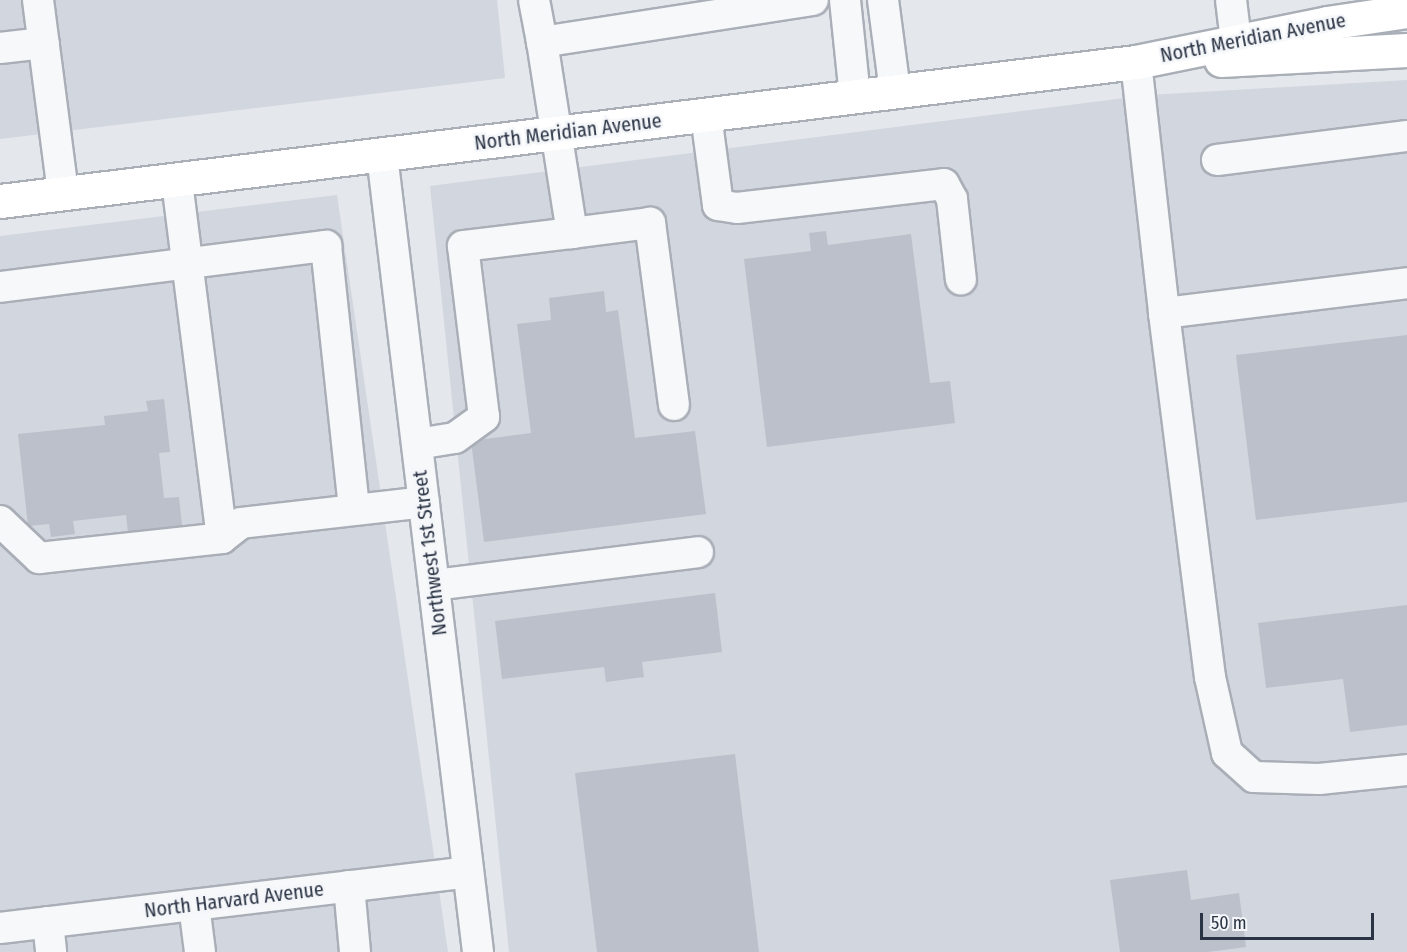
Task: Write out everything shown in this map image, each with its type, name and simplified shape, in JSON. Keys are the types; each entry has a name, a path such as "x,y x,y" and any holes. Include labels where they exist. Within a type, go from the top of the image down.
{"main road":[{"name":"North Meridian Avenue","path":"0,201 1136,62 1236,41 1407,11"},
{"name":"North Meridian Avenue","path":"1136,62 1331,57 1407,50"}],"street":[{"path":"38,0 63,193"},
{"path":"534,0 559,133 572,233"},
{"path":"542,42 813,0"},
{"path":"845,0 855,96"},
{"path":"884,0 895,91"},
{"path":"1231,0 1236,41"},
{"path":"0,48 44,43"},
{"path":"1136,62 1164,313 1210,677 1227,753 1254,777 1319,779 1407,770"},
{"path":"706,115 718,205 737,208 944,184 952,199 961,280"},
{"path":"1217,160 1407,136"},
{"name":"Northwest 1st Street","path":"382,155 478,952"},
{"path":"177,180 222,538"},
{"path":"417,444 456,438 484,417 463,246 650,223 674,405"},
{"path":"0,287 326,246 354,510"},
{"path":"1164,313 1407,283"},
{"path":"0,520 39,558 222,538 241,523 424,502"},
{"path":"434,585 698,552"},
{"name":"North Harvard Avenue","path":"0,928 468,872"},
{"path":"348,886 355,952"},
{"path":"194,905 200,952"},
{"path":"48,922 51,952"}],"shaded area":[{"path":"0,0 497,0 505,78 0,139"},
{"path":"1407,80 1407,952 509,952 430,186 1149,95"},
{"path":"337,195 448,952 0,952 0,236"}],"building":[{"path":"826,231 828,245 911,234 930,383 950,381 955,423 767,447 744,259 811,251 809,233"},
{"path":"604,291 606,312 618,310 635,438 695,431 706,514 484,542 471,441 531,433 517,324 551,320 549,298"},
{"path":"1407,335 1407,502 1256,520 1236,355"},
{"path":"164,399 170,452 159,453 164,498 179,497 183,535 129,541 126,515 73,521 75,534 51,537 49,524 28,526 18,434 105,425 104,416 148,411 146,401"},
{"path":"715,593 722,652 642,662 644,677 606,682 604,667 502,679 495,621"},
{"path":"1407,605 1407,725 1350,732 1343,679 1266,688 1258,623"},
{"path":"735,754 759,952 597,952 575,773"},
{"path":"1187,870 1191,900 1239,893 1246,947 1208,952 1120,952 1110,880"}]}
